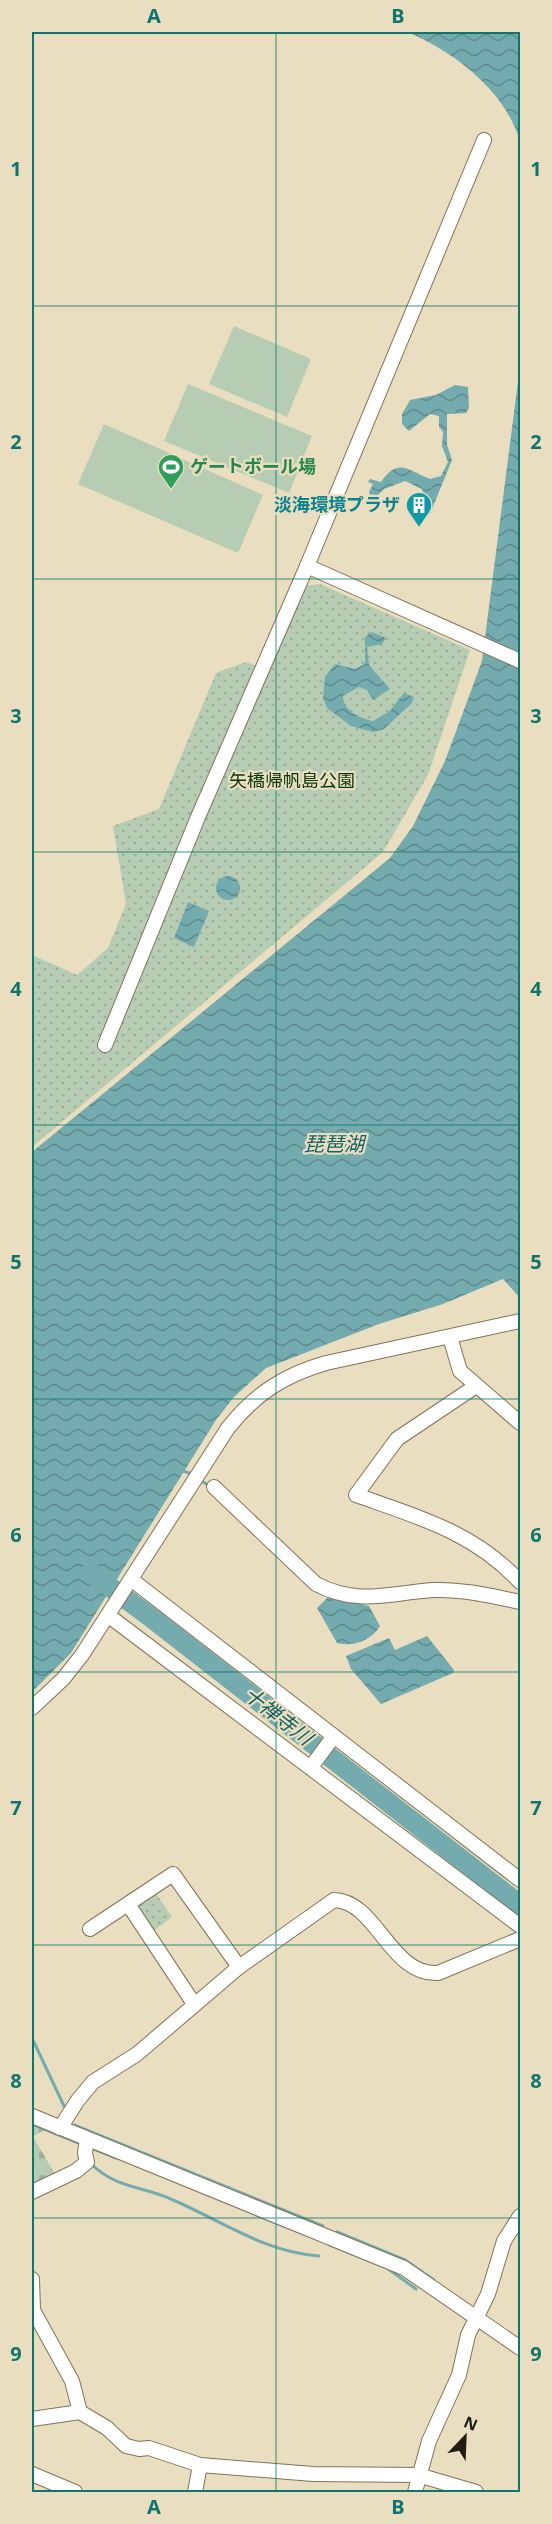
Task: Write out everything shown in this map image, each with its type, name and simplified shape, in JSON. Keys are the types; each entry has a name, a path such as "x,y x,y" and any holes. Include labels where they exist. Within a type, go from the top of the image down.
{"street":[{"path":"105,1045 202,808 307,566 484,140"},
{"path":"307,566 520,661"},
{"path":"32,1708 63,1678 111,1613 228,1428 246,1406 272,1384 297,1371 326,1363 520,1322"},
{"path":"450,1337 459,1371 520,1423"},
{"path":"476,1386 397,1439 356,1496 441,1525 467,1538 520,1582"},
{"path":"214,1487 316,1584 332,1592 367,1599 433,1590 462,1591 520,1602"},
{"path":"131,1582 520,1880"},
{"path":"111,1613 520,1926"},
{"path":"312,1765 333,1738"},
{"path":"90,1929 173,1874 239,1967"},
{"path":"60,2128 93,2082 136,2054 239,1967 334,1900 352,1903 411,1967 426,1974 438,1973 520,1939"},
{"path":"128,1904 194,2004"},
{"path":"32,2116 404,2268 520,2348"},
{"path":"32,2192 76,2171 87,2162 85,2153 87,2139"},
{"path":"415,2493 429,2441 459,2375 468,2335 488,2294 504,2241 520,2216"},
{"path":"32,2279 33,2310 72,2381 80,2412"},
{"path":"32,2419 80,2412 107,2428 126,2446 139,2449 149,2448 200,2465 313,2474 418,2475 477,2493"},
{"path":"195,2493 200,2465"},
{"path":"32,2474 46,2487 75,2493"}],"green space":[{"path":"234,326 311,359 287,417 209,384"},
{"path":"188,384 312,436 289,493 164,441"},
{"name":"ゲートボール場","path":"104,424 263,495 238,553 78,484"},
{"name":"矢橋帰帆島公園","path":"320,584 470,650 428,775 383,852 32,1147 32,955 77,975 108,948 126,904 113,826 159,809 216,673 246,662 269,670 305,586"},
{"path":"155,1892 172,1917 152,1932 138,1907 142,1899"},
{"path":"32,2124 45,2130 33,2136 56,2176 32,2187"}],"water":[{"path":"408,32 520,32 520,141 513,122 502,105 476,75 443,51"},
{"name":"琵琶湖","path":"520,366 520,1298 503,1279 443,1304 379,1324 266,1368 234,1397 216,1420 71,1653 32,1692 32,1152 390,858 413,826 445,761 482,661"},
{"path":"455,385 468,387 469,408 466,413 447,414 447,445 452,460 430,514 422,489 405,481 384,489 374,499 371,498 369,492 373,484 368,482 370,479 381,482 387,474 398,468 409,469 430,479 441,476 448,462 442,446 443,432 439,427 439,416 430,414 409,431 402,424 402,414 410,400 436,395"},
{"path":"372,632 386,638 382,644 367,647 369,665 390,689 373,700 367,690 359,687 343,696 346,706 358,716 373,721 390,711 404,693 414,697 412,703 384,729 373,732 351,726 327,708 323,698 325,677 335,664 355,669 365,664 365,637"},
{"path":"228,876 236,880 240,888 236,896 228,900 220,896 216,888 220,880"},
{"path":"188,902 209,911 194,947 174,938"},
{"path":"328,1597 369,1606 380,1626 372,1636 361,1642 337,1643 317,1608"},
{"path":"427,1636 454,1670 453,1673 381,1704 351,1669 346,1656 389,1638 395,1650"}],"waterway":[{"path":"180,1470 192,1474"},
{"path":"200,1480 211,1487"},
{"name":"十禅寺川","path":"91,1573 520,1905"},
{"path":"32,2038 64,2106"},
{"path":"32,2124 81,2144"},
{"path":"74,2125 323,2226"},
{"path":"89,2147 116,2158"},
{"path":"90,2163 100,2172 120,2183 161,2195 262,2242 280,2249 319,2256"},
{"path":"256,2215 319,2240"},
{"path":"337,2232 405,2260 434,2280"},
{"path":"330,2245 387,2268 416,2289"}],"place":[{"name":"ゲートボール場","path":"171,490"},
{"name":"淡海環境プラザ","path":"419,528"}]}
